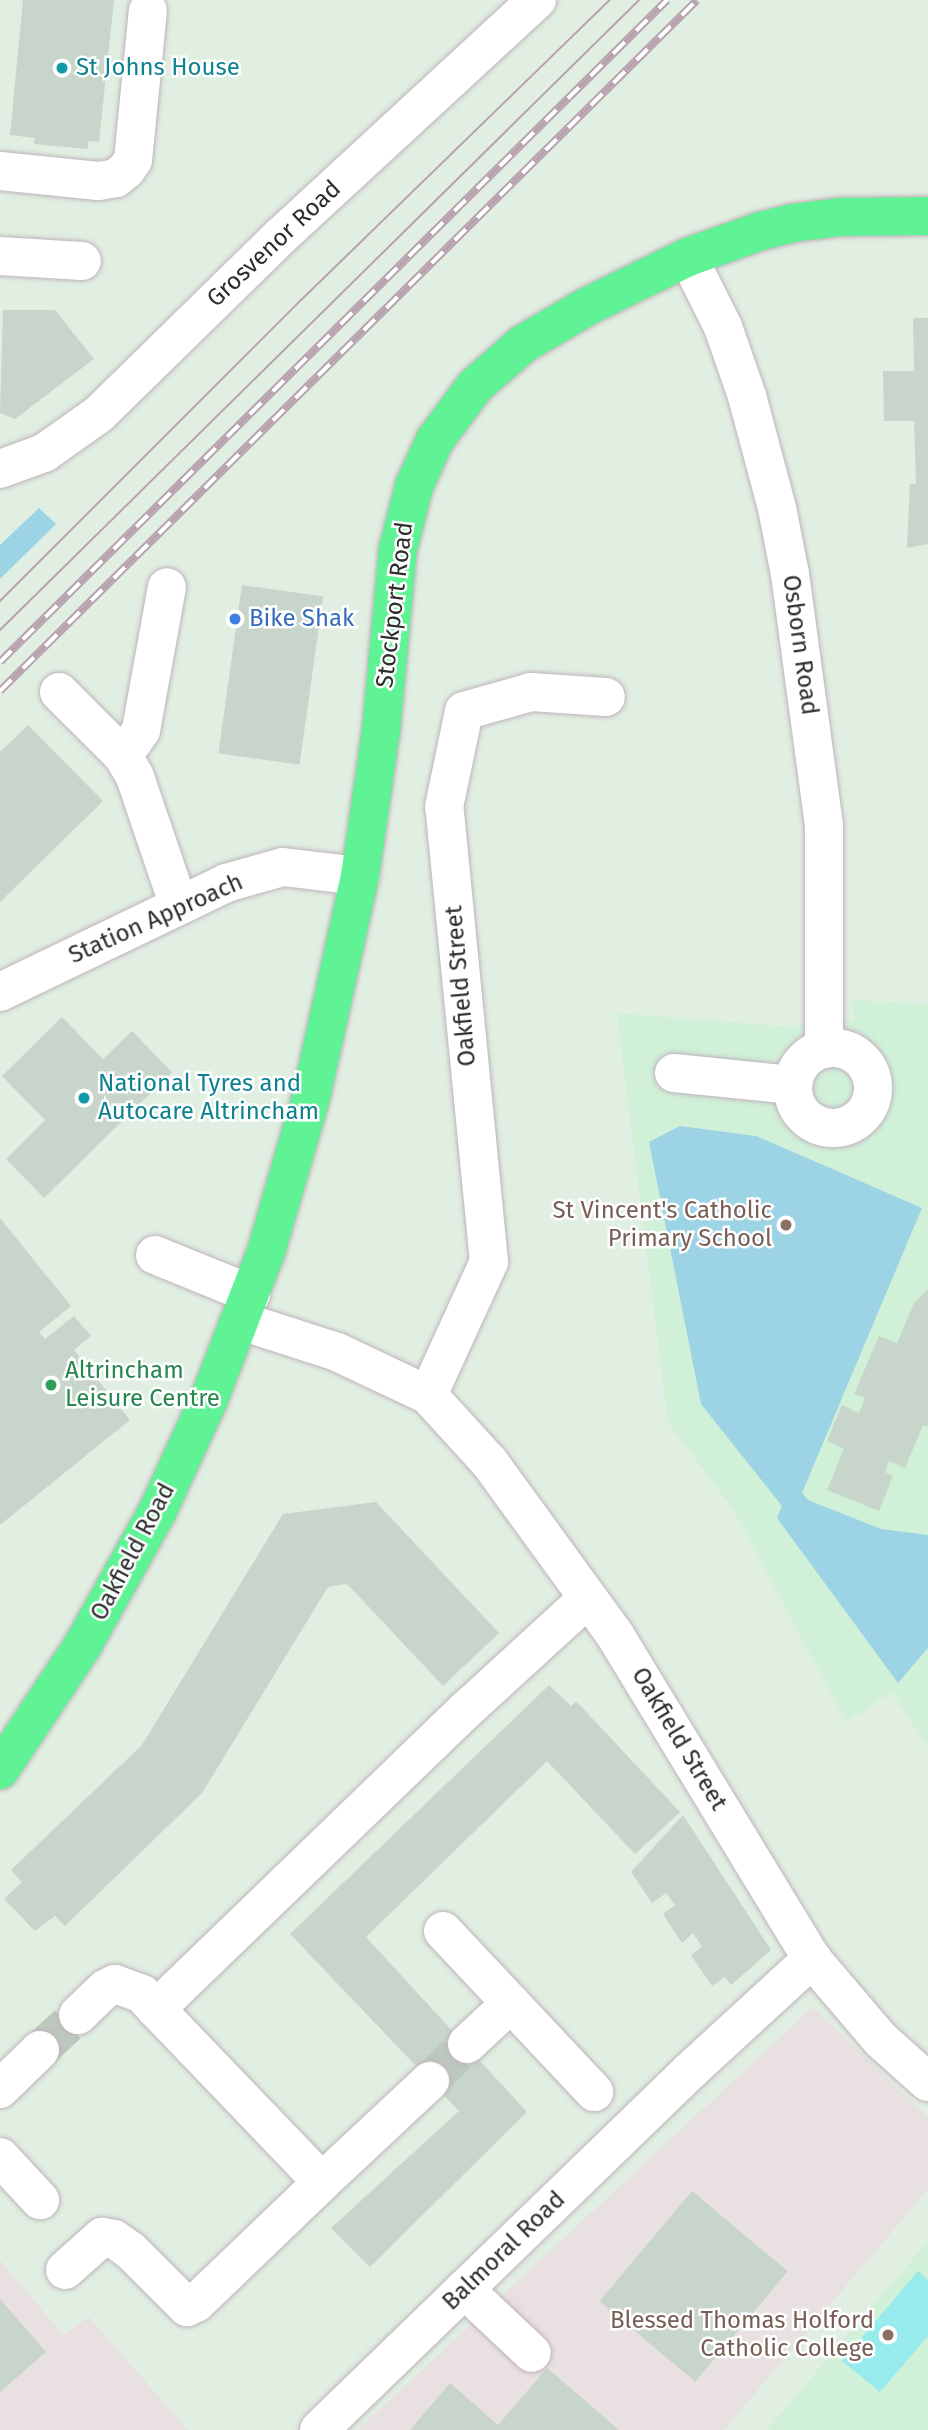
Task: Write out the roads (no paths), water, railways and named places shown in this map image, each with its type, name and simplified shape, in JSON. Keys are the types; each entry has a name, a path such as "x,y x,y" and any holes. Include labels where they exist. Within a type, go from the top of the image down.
{"main road":[{"name":"Stockport Road","path":"246,1308 291,1173 311,1097 360,876 381,731 398,548 414,486 435,440 475,386 523,344 588,306 688,257 761,230 793,223 839,217 928,216"},
{"name":"Oakfield Road","path":"0,1770 83,1645 128,1566 185,1453 246,1308"}],"street":[{"name":"Grosvenor Road","path":"0,469 44,453 99,414 282,235 537,0"},
{"path":"0,171 98,181 116,178 126,170 133,160 148,11"},
{"path":"0,256 82,261"},
{"name":"Osborn Road","path":"688,257 723,327 747,396 777,508 790,574 824,825 824,1048"},
{"path":"123,756 141,730 167,587"},
{"path":"59,692 123,756 135,777 179,906"},
{"name":"Oakfield Street","path":"428,1395 489,1262 444,807 464,711 531,692 606,697"},
{"name":"Station Approach","path":"0,992 226,883 283,867 360,876"},
{"path":"824,1048 843,1048 863,1060 873,1080 873,1094 867,1110 856,1120 840,1127 827,1127 811,1121 800,1110 793,1085 797,1071 806,1058 824,1048"},
{"path":"674,1073 793,1085"},
{"name":"Oakfield Street","path":"155,1255 246,1308 428,1395 490,1463 622,1647 812,1959 881,2040 928,2082"},
{"path":"156,2008 467,1709 588,1598"},
{"path":"443,1931 594,2092"},
{"name":"Balmoral Road","path":"319,2430 690,2071 812,1959"},
{"path":"78,2015 105,1989 116,1984 142,1994 322,2182"},
{"path":"467,2044 511,2003"},
{"path":"0,2089 40,2050"},
{"path":"65,2270 102,2237 114,2239 130,2250 187,2307 196,2303 430,2081"},
{"path":"0,2157 40,2200"},
{"path":"464,2290 532,2353"}],"tunnel":[{"path":"40,2050 78,2015"},
{"path":"430,2081 467,2044"}],"tram line":[{"path":"0,601 298,303 610,0"},
{"path":"0,630 639,0"}],"railway":[{"path":"0,662 667,0"},
{"path":"0,691 697,0"}],"place":[{"name":"St Johns House","path":"62,68"},
{"name":"Bike Shak","path":"235,619"},
{"name":"National Tyres and Autocare Altrincham","path":"84,1098"},
{"name":"St Vincent's Catholic Primary School","path":"786,1225"},
{"name":"Altrincham Leisure Centre","path":"51,1385"},
{"name":"Blessed Thomas Holford Catholic College","path":"888,2335"}]}
